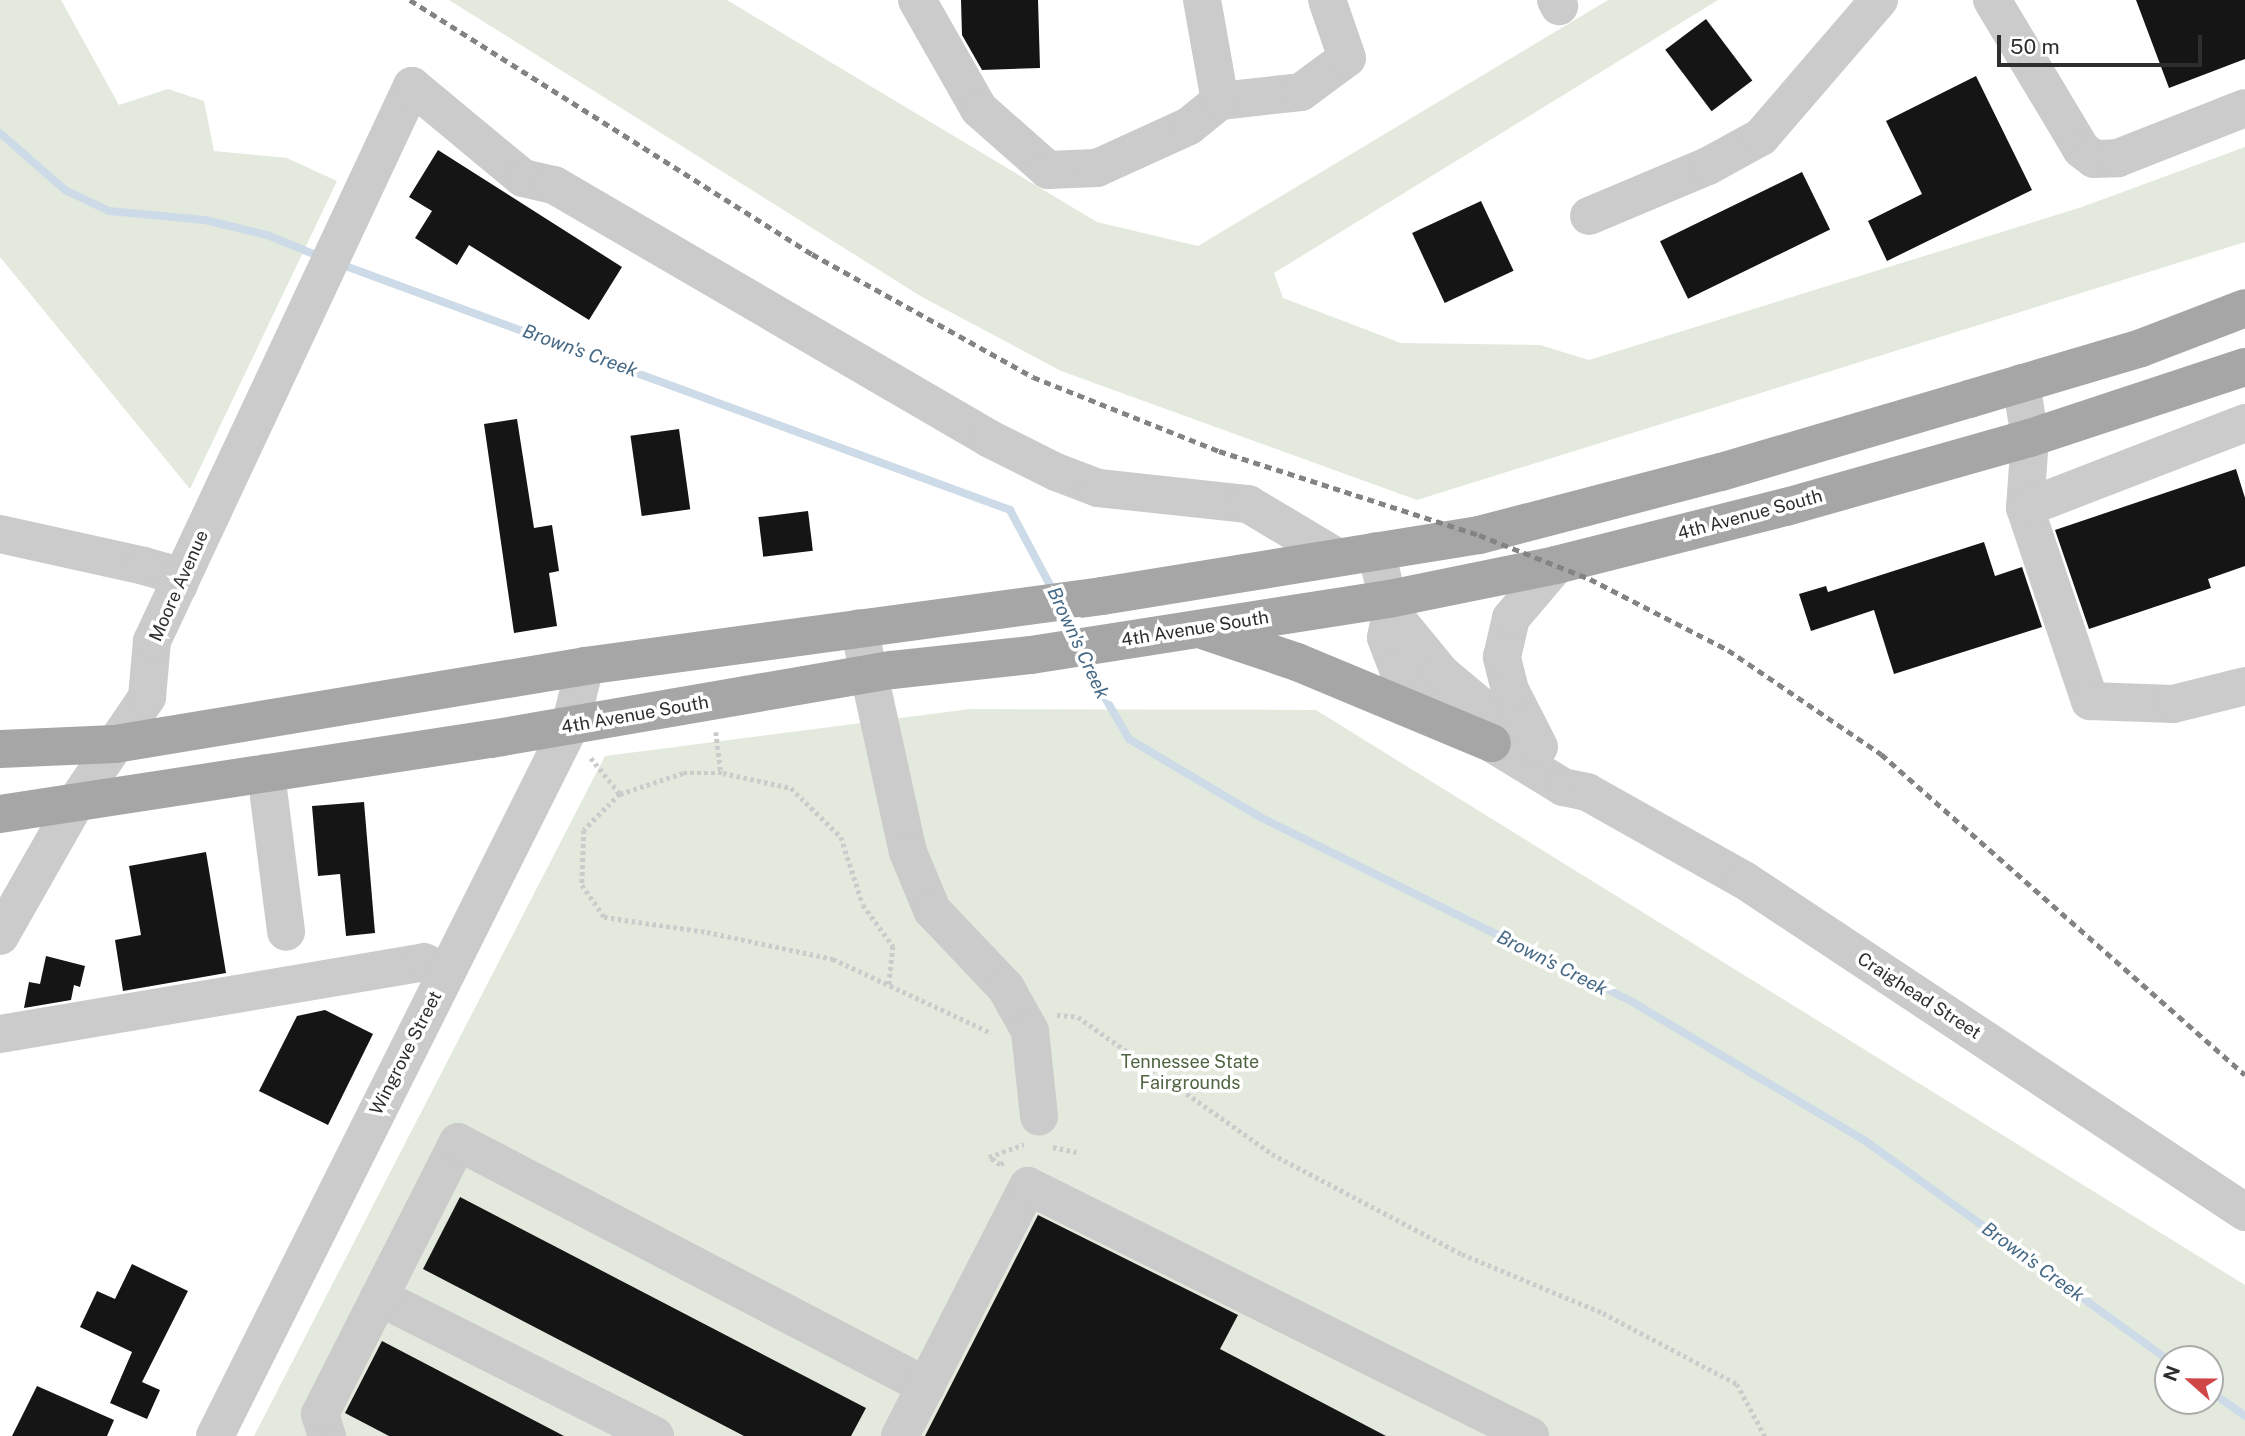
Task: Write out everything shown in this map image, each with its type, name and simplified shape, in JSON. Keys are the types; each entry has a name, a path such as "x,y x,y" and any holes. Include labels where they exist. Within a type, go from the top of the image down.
{"main road":[{"path":"0,749 115,744 585,666 1102,596 1479,535 1559,516 2141,348 2245,308"},
{"name":"4th Avenue South","path":"0,814 266,773 579,740 870,674 1031,655 1196,628 1390,606 1556,565 2030,438 2205,383 2245,367"},
{"path":"1196,628 1297,662 1492,743"}],"street":[{"path":"917,0 979,109 1048,170 1097,168 1189,126 1220,101 1301,92 1348,58 1327,0"},
{"path":"1202,0 1220,101"},
{"path":"1589,216 1708,166 1761,137 1879,0"},
{"path":"1992,0 2081,149 2094,159 2118,158 2245,108"},
{"name":"Moore Avenue","path":"0,936 76,802 147,697 152,641 412,86 523,178 554,186 990,439 1056,472 1098,488 1248,504 1337,557"},
{"path":"2021,383 2030,438 2025,508 2090,701 2173,705 2245,685"},
{"path":"2025,508 2241,434 2205,383"},
{"path":"0,534 155,569 179,585"},
{"name":"Craighead Street","path":"1376,551 1390,606 1386,638 1398,669 1430,704 1563,787 1587,792 1744,880 2245,1212"},
{"path":"1539,747 1510,690 1502,657 1511,618 1556,565"},
{"name":"Craighead Street","path":"1390,606 1466,698 1575,770 1587,792"},
{"path":"859,628 908,852 932,910 1006,988 1030,1031 1040,1117"},
{"name":"Wingrove Street","path":"215,1436 446,973 579,740 585,666"},
{"path":"266,773 286,932"},
{"path":"0,1034 424,962 446,973"},
{"path":"327,1436 320,1414 458,1142 926,1386"},
{"path":"900,1436 1028,1186 1530,1436"},
{"path":"379,1297 655,1436"}],"path":[{"path":"716,729 721,773"},
{"path":"579,740 620,794"},
{"path":"889,985 892,946 863,905 841,837 791,788 721,773 683,772 620,794 584,830 582,885 604,917 707,932 832,959 992,1033 1000,1031"},
{"path":"1056,1015 1078,1017 1272,1154 1462,1254 1603,1313 1737,1384 1765,1436"}],"green space":[{"path":"0,0 61,0 119,105 168,89 204,101 214,151 287,158 337,181 190,489 0,257"},
{"path":"449,0 727,0 1097,222 1198,246 1608,0 1718,0 1274,273 1283,298 1401,343 1540,345 1589,360 2082,207 2245,147 2245,242 1417,500 1061,371 922,297"},
{"name":"Tennessee State Fairgrounds","path":"970,709 1316,710 2245,1285 2245,1436 254,1436 605,756"}],"building":[{"path":"961,0 1038,0 1040,68 982,70 962,35"},
{"path":"2136,0 2245,0 2245,59 2169,88"},
{"path":"1706,19 1752,80 1712,111 1665,50"},
{"path":"1976,76 2032,190 1887,261 1868,221 1922,194 1886,121"},
{"path":"438,150 622,267 589,320 469,245 457,265 415,238 432,211 409,197"},
{"path":"1802,172 1830,230 1688,299 1660,241"},
{"path":"1481,201 1514,271 1445,303 1412,233"},
{"path":"517,419 534,528 552,525 559,571 549,573 557,626 514,633 484,424"},
{"path":"679,429 690,509 642,516 630,436"},
{"path":"2236,469 2245,498 2245,566 2208,579 2211,588 2089,629 2055,530"},
{"path":"808,511 813,551 763,557 758,517"},
{"path":"1984,542 1995,576 2022,567 2042,627 1894,674 1874,610 1811,631 1799,594 1826,586 1828,592"},
{"path":"364,802 375,933 346,936 340,874 318,876 312,806"},
{"path":"206,852 226,973 123,991 115,940 141,935 129,866"},
{"path":"46,956 85,966 80,987 74,985 71,1000 24,1008 29,982 40,984"},
{"path":"325,1010 373,1034 328,1125 259,1091 297,1016"},
{"path":"460,1197 866,1408 851,1436 744,1436 423,1269"},
{"path":"1038,1215 1238,1315 1220,1349 1386,1436 925,1436"},
{"path":"132,1264 188,1291 142,1382 160,1390 147,1419 110,1403 132,1352 80,1327 97,1291 115,1299"},
{"path":"382,1341 564,1436 389,1436 345,1413"},
{"path":"37,1386 114,1420 107,1436 12,1436"}],"waterway":[{"name":"Brown's Creek","path":"0,133 65,190 109,211 205,220 267,235 321,257"},
{"name":"Brown's Creek","path":"340,264 1010,510 1053,591"},
{"name":"Brown's Creek","path":"1062,613 1074,639"},
{"name":"Brown's Creek","path":"1082,658 1129,739 1258,816 1634,1003 1867,1142 2154,1350"},
{"name":"Brown's Creek","path":"2224,1401 2245,1416"}],"railway":[{"path":"410,0 812,254 1033,377 1219,451 1479,535 1590,579 1728,650 1881,754 2245,1075"}]}
